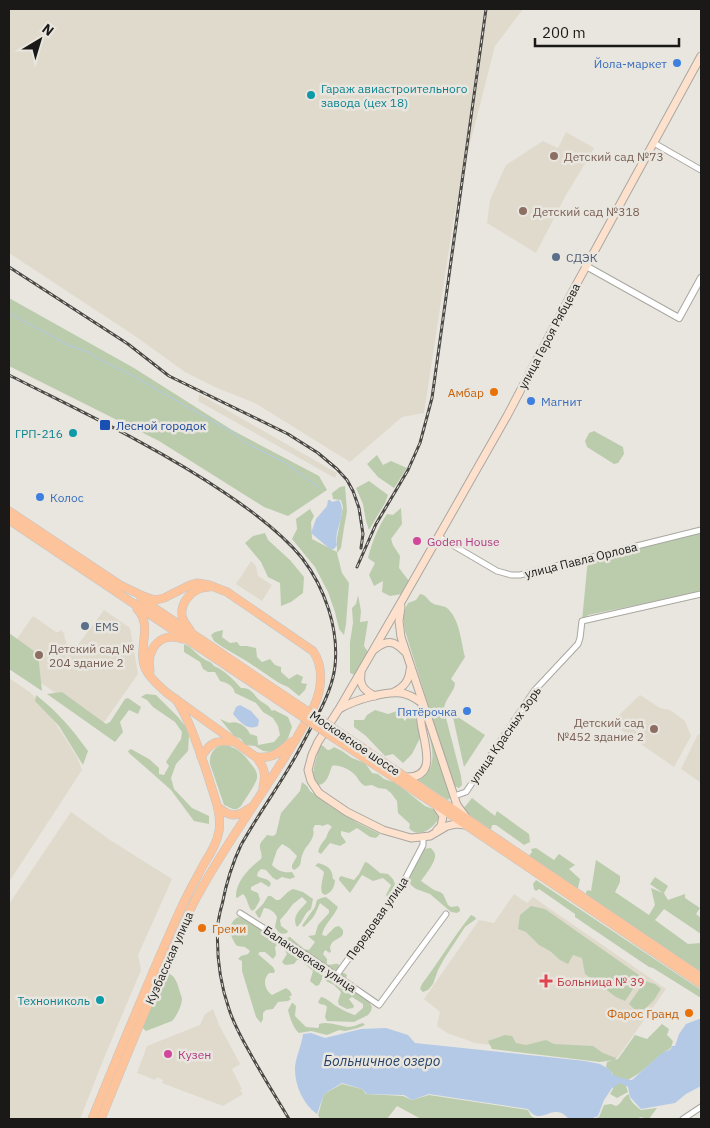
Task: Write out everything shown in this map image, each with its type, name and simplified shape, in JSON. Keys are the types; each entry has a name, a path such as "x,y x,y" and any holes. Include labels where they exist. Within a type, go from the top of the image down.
{"main road":[{"name":"улица Героя Рябцева","path":"372,651 507,416 586,266 701,56"},
{"name":"Московское шоссе","path":"9,511 118,588 432,802 701,977"},
{"name":"Московское шоссе","path":"9,520 118,588"},
{"path":"118,588 156,600 197,583 204,583 227,592 303,643 318,658 320,670 318,694 306,721 288,753 253,806 242,814 225,813 218,807 183,711 176,700"},
{"path":"199,642 185,623 182,617 182,610 187,598 192,593 204,587 214,587"},
{"path":"118,588 143,617 145,632 143,663 145,669 158,685 176,700 256,757 265,771 262,792"},
{"path":"404,597 400,613 399,627 401,637 454,796 467,823 447,826 423,838 411,838 383,830 347,812 319,793 311,781 308,770 318,742 372,651 381,644 389,642 396,643 406,653"},
{"path":"151,676 148,664 149,657 155,644 162,639 169,637 199,642"},
{"path":"339,709 358,699 394,692 400,689 408,681 410,667"},
{"path":"361,671 360,684 363,689 375,696"},
{"path":"394,692 415,698 422,704"},
{"path":"405,777 412,778 417,776 427,764 427,746 421,723 422,704"},
{"name":"Московское шоссе","path":"336,735 405,777 467,823 701,984"},
{"path":"256,757 271,757 279,753 296,737"},
{"path":"201,757 206,749 216,742 236,742"},
{"path":"432,802 443,816 441,826 436,833"},
{"name":"Кузбасская улица","path":"101,1119 149,1001 198,894 253,806"},
{"name":"Кузбасская улица","path":"92,1119 155,966 189,891 215,845 219,833 220,819 218,807"}],"street":[{"path":"654,143 701,170"},
{"path":"586,266 679,318 701,278"},
{"name":"улица Павла Орлова","path":"439,536 497,571 511,575 520,575 701,530"},
{"name":"улица Красных Зорь","path":"454,796 466,792 534,691 578,644 582,621 701,594"},
{"name":"Передовая улица","path":"336,976 403,883 423,845 423,838"},
{"name":"Балаковская улица","path":"240,913 379,1005 446,914"},
{"path":"683,1119 701,1107"}],"shaded area":[{"path":"9,9 523,9 495,46 463,171 453,223 424,413 402,417 350,462 255,403 217,388 185,372 135,336 9,253"},
{"path":"566,132 594,148 565,197 536,253 487,223 490,200 506,165 543,141 558,148"},
{"path":"199,394 337,473 335,478 198,401"},
{"path":"251,561 256,566 258,576 272,585 262,601 236,584"},
{"path":"104,610 130,628 138,674 102,725 9,661 9,650 33,616 56,632 60,630 65,634 67,645 74,650"},
{"path":"9,678 31,693 56,724 77,757 82,770 9,882"},
{"name":"Детский сад №452 здание 2","path":"640,695 660,708 670,710 685,721 691,736 674,767 611,723"},
{"path":"698,734 701,736 701,783 681,769"},
{"path":"71,812 110,840 172,879 138,955 141,970 80,1119 9,1119 9,904"},
{"name":"Больница № 39","path":"514,894 527,903 533,897 666,989 615,1061 475,1043 447,1033 437,1026 440,1012 424,999 479,920 494,923"},
{"path":"213,1009 219,1025 240,1064 232,1069 243,1094 223,1106 162,1083 163,1080 157,1077 155,1080 137,1073 147,1046 200,1025 205,1014"}],"green space":[{"path":"9,298 134,368 232,430 319,476 327,490 288,516 264,507 159,441 9,366"},
{"path":"594,431 623,447 624,454 618,463 614,464 587,447 585,441 589,433"},
{"path":"377,455 383,465 391,461 407,468 394,488 378,477 367,464"},
{"path":"369,481 388,495 369,530 363,504 356,488"},
{"path":"345,486 347,511 341,548 337,553 342,573 349,583 344,635 339,629 328,592 315,567 292,539 297,529 296,519 310,509 314,516 311,522 312,539 337,552 337,538 343,507 341,500 333,499 332,493"},
{"path":"401,508 402,524 391,539 400,556 399,568 409,581 402,594 390,596 382,592 383,581 374,586 369,575 375,563 368,558 371,546 387,514 393,515"},
{"path":"701,529 701,592 588,615 582,621 588,558"},
{"path":"265,533 268,540 290,560 304,577 303,593 291,602 281,606 280,583 268,577 261,562 245,543 253,536"},
{"path":"420,594 424,595 432,603 447,608 455,618 465,657 451,679 455,686 444,706 461,776 462,785 459,788 454,786 452,781 405,631 404,617 406,606 408,603 416,600"},
{"path":"358,595 361,611 360,622 368,621 364,646 368,652 355,675 350,673 350,642 353,623 352,608 356,604"},
{"path":"223,630 222,637 230,643 237,642 240,646 256,648 257,657 262,662 270,659 275,665 281,667 281,672 289,679 297,674 303,677 301,683 307,684 305,690 299,696 288,687 214,641 211,635"},
{"path":"9,633 38,654 42,691 9,669"},
{"path":"184,644 211,662 241,688 251,691 272,711 274,710 288,717 292,727 288,738 280,748 271,752 263,751 255,746 245,745 241,739 234,736 220,719 244,726 250,734 257,736 258,745 274,742 280,735 278,726 273,718 263,712 256,703 235,693 231,686 220,681 215,672 208,672 203,669 200,662 184,652"},
{"path":"62,692 106,724 110,722 125,699 128,698 141,707 138,714 129,710 120,722 123,732 115,742 47,694"},
{"path":"146,694 156,695 186,727 189,736 188,751 176,764 171,778 174,789 192,808 209,816 209,824 194,821 171,790 128,751 131,749 149,759 159,768 159,774 164,775 169,766 166,762 181,739 182,732 175,722 141,697"},
{"path":"36,695 64,721 88,751 83,765 59,726 35,701"},
{"path":"412,709 420,738 412,754 403,763 393,754 385,756 366,736 354,727 354,720 364,720 367,715 375,710 388,714 397,711 405,721"},
{"path":"452,713 485,735 464,767"},
{"path":"425,722 450,795 448,800 416,779 428,772 432,759 432,746"},
{"path":"222,745 230,746 240,752 257,773 254,785 241,806 236,809 224,805 210,764 212,752"},
{"path":"321,745 328,750 334,747 352,758 365,763 372,773 396,783 425,806 436,810 440,815 435,824 422,832 413,831 409,828 410,824 398,813 397,801 391,793 386,789 372,785 365,786 354,774 341,767 332,766 326,780 319,785 314,780 313,772"},
{"path":"302,782 310,791 332,807 380,834 376,838 370,837 357,828 349,833 341,831 341,835 346,842 340,846 330,843 321,854 318,852 332,827 328,824 322,826 315,825 312,838 304,851 300,865 294,870 292,865 297,856 282,844 277,850 272,865 281,871 292,872 295,877 290,879 282,877 277,880 266,870 261,869 257,876 271,884 269,887 261,882 251,887 251,890 258,893 260,900 252,911 243,894 236,897 236,891 248,871 261,859 261,842 267,835 273,836 276,834 281,813 300,791"},
{"path":"472,798 495,816 497,811 529,834 530,842 524,845 496,825 492,825 491,830 464,812 463,809"},
{"path":"431,848 435,853 435,858 421,881 443,894 448,905 451,907 458,906 460,911 457,913 451,912 430,894 416,889 408,879 422,849"},
{"path":"536,848 554,860 559,854 575,865 569,869 580,879 578,888 575,889 528,857 532,852 531,849"},
{"path":"596,860 620,876 620,882 615,892 649,915 655,905 651,888 663,893 650,884 655,877 668,886 664,893 668,900 685,894 685,898 700,908 696,914 701,918 701,934 664,909 655,920 688,944 701,943 701,973 586,896 588,890 591,891"},
{"path":"365,862 380,873 388,874 393,879 395,884 389,896 387,897 386,895 391,885 383,878 373,881 362,875 350,893 339,880 341,876 354,880"},
{"path":"318,863 329,868 335,880 332,889 325,895 322,893 321,888 324,872 315,866"},
{"path":"536,880 701,990 701,998 649,967 575,917 575,914 539,889 536,891 533,884"},
{"path":"293,889 303,892 313,899 311,909 297,927 295,923 296,916 307,902 302,897 293,904 280,920 281,926 288,931 285,934 278,932 275,927 277,917 273,912 264,908 260,918 255,912 268,896 279,900"},
{"path":"326,897 338,907 322,935 326,936 335,927 339,926 343,930 343,934 332,943 330,953 325,950 323,954 327,959 327,964 338,964 340,967 335,971 311,955 306,954 306,959 320,968 323,977 319,985 316,986 310,981 313,971 300,960 297,960 294,964 285,965 282,962 287,954 280,944 290,937 304,949 309,950 315,942 308,936 315,935 318,925 329,913 329,910 320,903 312,918 304,927 302,926 315,907 317,900"},
{"path":"531,906 545,909 639,975 635,986 625,1001 616,997 585,974 582,958 573,955 568,964 539,945 526,932 518,929 520,915"},
{"path":"471,915 476,919 465,927 444,959 433,984 428,990 423,992 420,989 422,984"},
{"path":"238,917 245,919 279,943 275,947 276,955 273,959 265,952 258,954 275,971 274,973 269,973 265,985 272,995 286,988 292,995 288,1001 278,1002 273,1009 266,1010 263,1013 261,1023 256,1017 242,971 242,961 238,959 250,951 245,947 237,946 230,931 232,923"},
{"path":"165,973 175,978 182,998 180,1007 172,1021 146,1031 143,1025"},
{"path":"341,973 347,975 345,982 352,991 368,1000 372,1007 368,1015 354,1022 327,1021 325,1017 327,1007 318,1002 321,997 327,999 340,1009 355,1015 363,1008 363,1004 352,997 349,999 354,1006 353,1008 347,1009 339,1005 338,1001 341,992 334,985 326,981 329,976 339,976"},
{"path":"645,981 655,984 661,989 645,1009 634,1009 629,1004"},
{"path":"292,1003 296,1006 295,1016 306,1027 318,1028 319,1024 326,1023 348,1027 363,1023 365,1025 345,1031 339,1030 327,1035 311,1031 299,1033 293,1026 288,1010"},
{"path":"662,1024 669,1029 667,1035 673,1041 671,1048 637,1075 624,1081 628,1092 617,1098 610,1094 613,1089 613,1074 606,1067 607,1062 613,1060 600,1062 492,1049 488,1041 505,1035 512,1036 516,1043 526,1045 546,1040 554,1044 593,1046 603,1053 616,1058 615,1060 618,1059 635,1035 647,1039"},
{"path":"342,1084 362,1089 366,1094 403,1096 412,1100 429,1095 528,1110 531,1116 536,1119 421,1119 397,1106 387,1119 320,1119 318,1115 324,1094"},
{"path":"629,1094 631,1101 641,1110 657,1108 649,1119 640,1117 638,1119 593,1119 599,1117 604,1105 611,1104 616,1106"}],"water":[{"path":"328,500 332,502 339,500 342,511 336,539 337,545 334,549 330,549 311,533 316,519 327,506"},
{"path":"240,705 251,711 259,720 258,726 247,727 233,714 236,707"},
{"name":"Больничное озеро","path":"701,1019 701,1086 686,1094 675,1103 641,1109 630,1097 628,1087 620,1083 612,1088 604,1100 598,1116 590,1119 569,1119 557,1112 538,1116 528,1109 429,1094 412,1100 404,1095 367,1094 362,1089 342,1083 324,1094 317,1114 304,1100 298,1088 295,1075 295,1065 303,1034 311,1033 325,1038 361,1029 386,1028 408,1035 415,1043 600,1064 609,1069 613,1075 632,1080 662,1053 675,1046 679,1034 686,1024"}],"waterway":[{"path":"9,313 68,345 88,352 124,371 232,432 246,443 284,462 320,488"}],"railway":[{"path":"357,567 376,524 408,470 420,443 432,398 486,9"},
{"path":"9,267 128,344 169,376 288,434 318,453 337,469 347,480 353,491 359,508 363,534 361,548"},
{"path":"9,375 173,460 245,507 294,548 317,582 329,609 336,652 334,673 330,687 322,707 294,759 241,845 227,882 218,923 219,967 231,1015 259,1070 289,1119"}],"place":[{"name":"Йола-маркет","path":"677,63"},
{"name":"Гараж авиастроительного завода (цех 18)","path":"311,95"},
{"name":"Детский сад №73","path":"554,156"},
{"name":"Детский сад №318","path":"523,211"},
{"name":"СДЭК","path":"556,257"},
{"name":"Амбар","path":"494,392"},
{"name":"Магнит","path":"531,401"},
{"name":"Лесной городок","path":"105,425"},
{"name":"ГРП-216","path":"73,433"},
{"name":"Колос","path":"40,497"},
{"name":"Goden House","path":"417,541"},
{"name":"EMS","path":"85,626"},
{"name":"Детский сад № 204 здание 2","path":"39,655"},
{"name":"Пятёрочка","path":"467,711"},
{"name":"Детский сад №452 здание 2","path":"654,729"},
{"name":"Греми","path":"202,928"},
{"name":"Больница № 39","path":"546,981"},
{"name":"Технониколь","path":"100,1000"},
{"name":"Фарос Гранд","path":"689,1013"},
{"name":"Кузен","path":"168,1054"}]}
